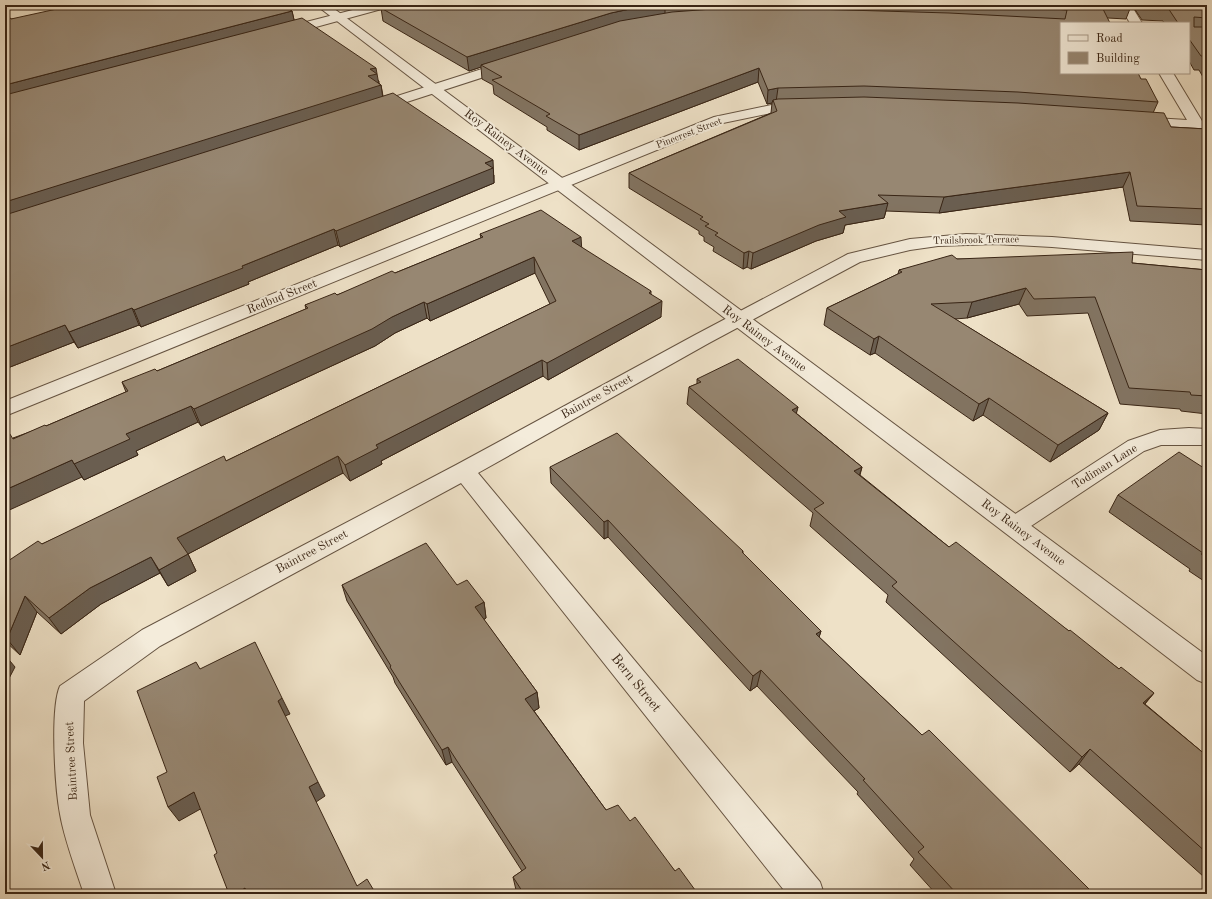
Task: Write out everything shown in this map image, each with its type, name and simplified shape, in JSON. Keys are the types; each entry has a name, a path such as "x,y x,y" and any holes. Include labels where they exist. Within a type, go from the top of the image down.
{"street":[{"name":"Roy Rainey Avenue","path":"322,5 1207,672"},
{"path":"271,35 385,5"},
{"path":"1125,5 1135,22"},
{"path":"362,112 524,60"},
{"path":"1167,74 1202,125"},
{"name":"Pinecrest Street","path":"560,185 719,120 776,108 813,106"},
{"path":"1125,120 1202,125"},
{"name":"Redbud Street","path":"5,409 560,185"},
{"name":"Trailsbrook Terrace","path":"738,319 854,258 878,250 926,241 956,239 1031,240 1207,255"},
{"name":"Baintree Street","path":"100,894 75,815 69,743 70,695 151,638 464,471 738,319"},
{"name":"Todiman Lane","path":"1014,526 1136,446 1160,438 1189,436 1207,437"},
{"name":"Bern Street","path":"464,471 808,894"}],"building":[{"path":"75,5 283,5 292,11 5,85 5,12 11,19"},
{"path":"393,5 649,5 611,13 467,57 381,8"},
{"path":"997,5 1101,5 1110,22 1060,22 1060,74 1138,74 1141,79 1146,79 1158,102 1018,92 864,86 778,88 768,90 759,68 579,135 546,116 550,114 492,80 502,77 481,65 620,21 672,12 726,8 779,8 949,13 1065,19 1067,10"},
{"path":"1107,5 1130,5 1131,6"},
{"path":"1146,5 1207,5 1207,18 1194,17 1194,27 1207,27 1207,60 1205,56 1201,56 1190,40 1190,22 1177,22 1168,8 1147,7"},
{"path":"302,18 376,68 370,69 377,74 368,76 381,85 5,202 5,95"},
{"path":"393,93 493,160 485,163 493,168 336,231 334,229 242,266 243,268 134,310 132,308 69,332 65,325 5,348 5,215"},
{"path":"864,97 1018,103 1164,113 1171,127 1207,129 1207,209 1137,206 1130,172 944,197 878,195 888,203 839,211 846,217 819,225 753,253 749,251 744,253 715,235 718,233 705,226 709,224 700,219 703,217 629,173 777,111 773,100"},
{"path":"541,210 581,237 572,241 651,291 649,293 662,301 547,363 542,360 376,445 378,448 345,465 338,456 177,538 188,554 159,570 151,557 90,588 49,618 25,596 7,639 5,638 5,563 38,541 42,544 224,456 226,461 556,301 534,257 427,304 424,302 392,317 372,329 194,409 191,406 126,434 130,439 74,464 72,460 5,490 5,432 8,431 13,439 45,425 46,426 128,391 122,382 155,369 157,371 308,308 305,305 335,293 337,295 392,271 395,273 483,237 480,234"},
{"path":"1133,252 1132,263 1207,270 1207,396 1191,395 1190,392 1129,388 1095,297 1034,299 1026,288 972,302 931,304 1108,413 1058,445 989,398 979,404 879,336 874,339 827,308 902,272 899,270 952,255 957,259"},
{"path":"738,359 798,407 792,410 862,467 854,471 949,547 956,542 1069,631 1070,630 1119,669 1121,667 1154,693 1143,703 1207,756 1207,853 1090,749 1082,757 892,586 897,582 814,509 824,503 689,387 701,382 697,379"},
{"path":"617,433 743,551 742,552 821,631 816,634 922,735 929,730 1094,894 957,894 918,852 924,847 863,780 865,779 761,670 753,676 608,520 604,522 550,467"},
{"path":"1179,452 1207,470 1207,558 1201,554 1203,553 1118,495"},
{"path":"426,543 457,585 467,580 484,602 475,607 537,692 525,699 606,810 618,805 630,821 635,817 675,871 679,868 698,894 524,894 513,877 526,868 448,747 442,750 390,667 391,666 342,585"},
{"path":"255,642 282,698 278,701 318,782 309,787 357,886 367,879 376,894 247,894 245,888 236,894 229,894 214,855 217,853 194,792 168,807 157,777 167,772 137,691 196,662 200,669"}]}
